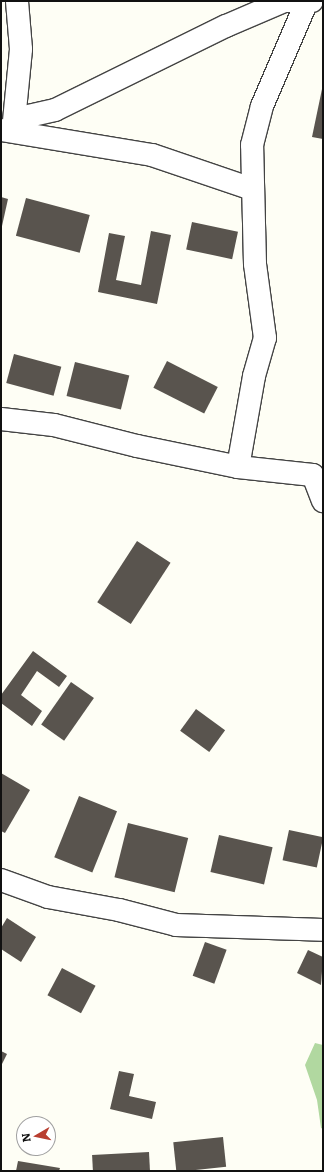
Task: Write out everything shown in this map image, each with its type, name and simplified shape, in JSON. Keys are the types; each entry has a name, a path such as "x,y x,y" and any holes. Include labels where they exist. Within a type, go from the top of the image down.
{"street":[{"path":"10,127 21,49 17,1"},
{"path":"10,127 55,110 226,26 284,1 308,1 262,106 252,145 255,264 264,338 254,376 238,467"},
{"path":"10,127 152,154 252,190"},
{"path":"1,419 54,425 137,446 238,467 313,475 323,502"},
{"path":"1,880 48,897 119,910 176,925 323,930"}],"green space":[{"path":"315,1043 323,1045 323,1129 321,1128 317,1100 305,1065"}],"building":[{"path":"323,89 323,139 312,137"},
{"path":"1,197 8,199 2,226 1,226"},
{"path":"26,198 90,215 80,253 16,236"},
{"path":"192,222 238,232 232,259 186,249"},
{"path":"151,231 171,235 157,304 98,292 109,233 125,236 116,280 141,285"},
{"path":"14,354 61,367 54,396 6,383"},
{"path":"167,361 218,387 204,414 153,388"},
{"path":"75,362 129,376 121,410 67,396"},
{"path":"137,541 171,563 131,624 97,602"},
{"path":"33,651 67,676 59,687 37,671 21,695 42,711 32,726 1,703 1,695"},
{"path":"71,682 94,698 64,741 41,725"},
{"path":"196,709 225,730 209,752 180,731"},
{"path":"1,773 30,790 5,833 1,831"},
{"path":"79,796 117,811 92,873 54,857"},
{"path":"128,823 188,838 175,892 114,877"},
{"path":"289,830 323,837 317,868 283,860"},
{"path":"219,835 273,847 264,884 210,872"},
{"path":"7,918 36,937 21,962 1,949 1,928"},
{"path":"205,942 227,950 214,984 193,976"},
{"path":"308,950 323,957 321,985 297,973"},
{"path":"62,968 96,986 81,1013 47,995"},
{"path":"1,1051 7,1054 1,1066"},
{"path":"119,1071 134,1074 129,1096 156,1102 152,1119 110,1109"},
{"path":"223,1137 226,1167 176,1171 173,1142"},
{"path":"149,1152 150,1171 93,1171 92,1155"},
{"path":"18,1161 60,1168 59,1171 16,1171"}]}
